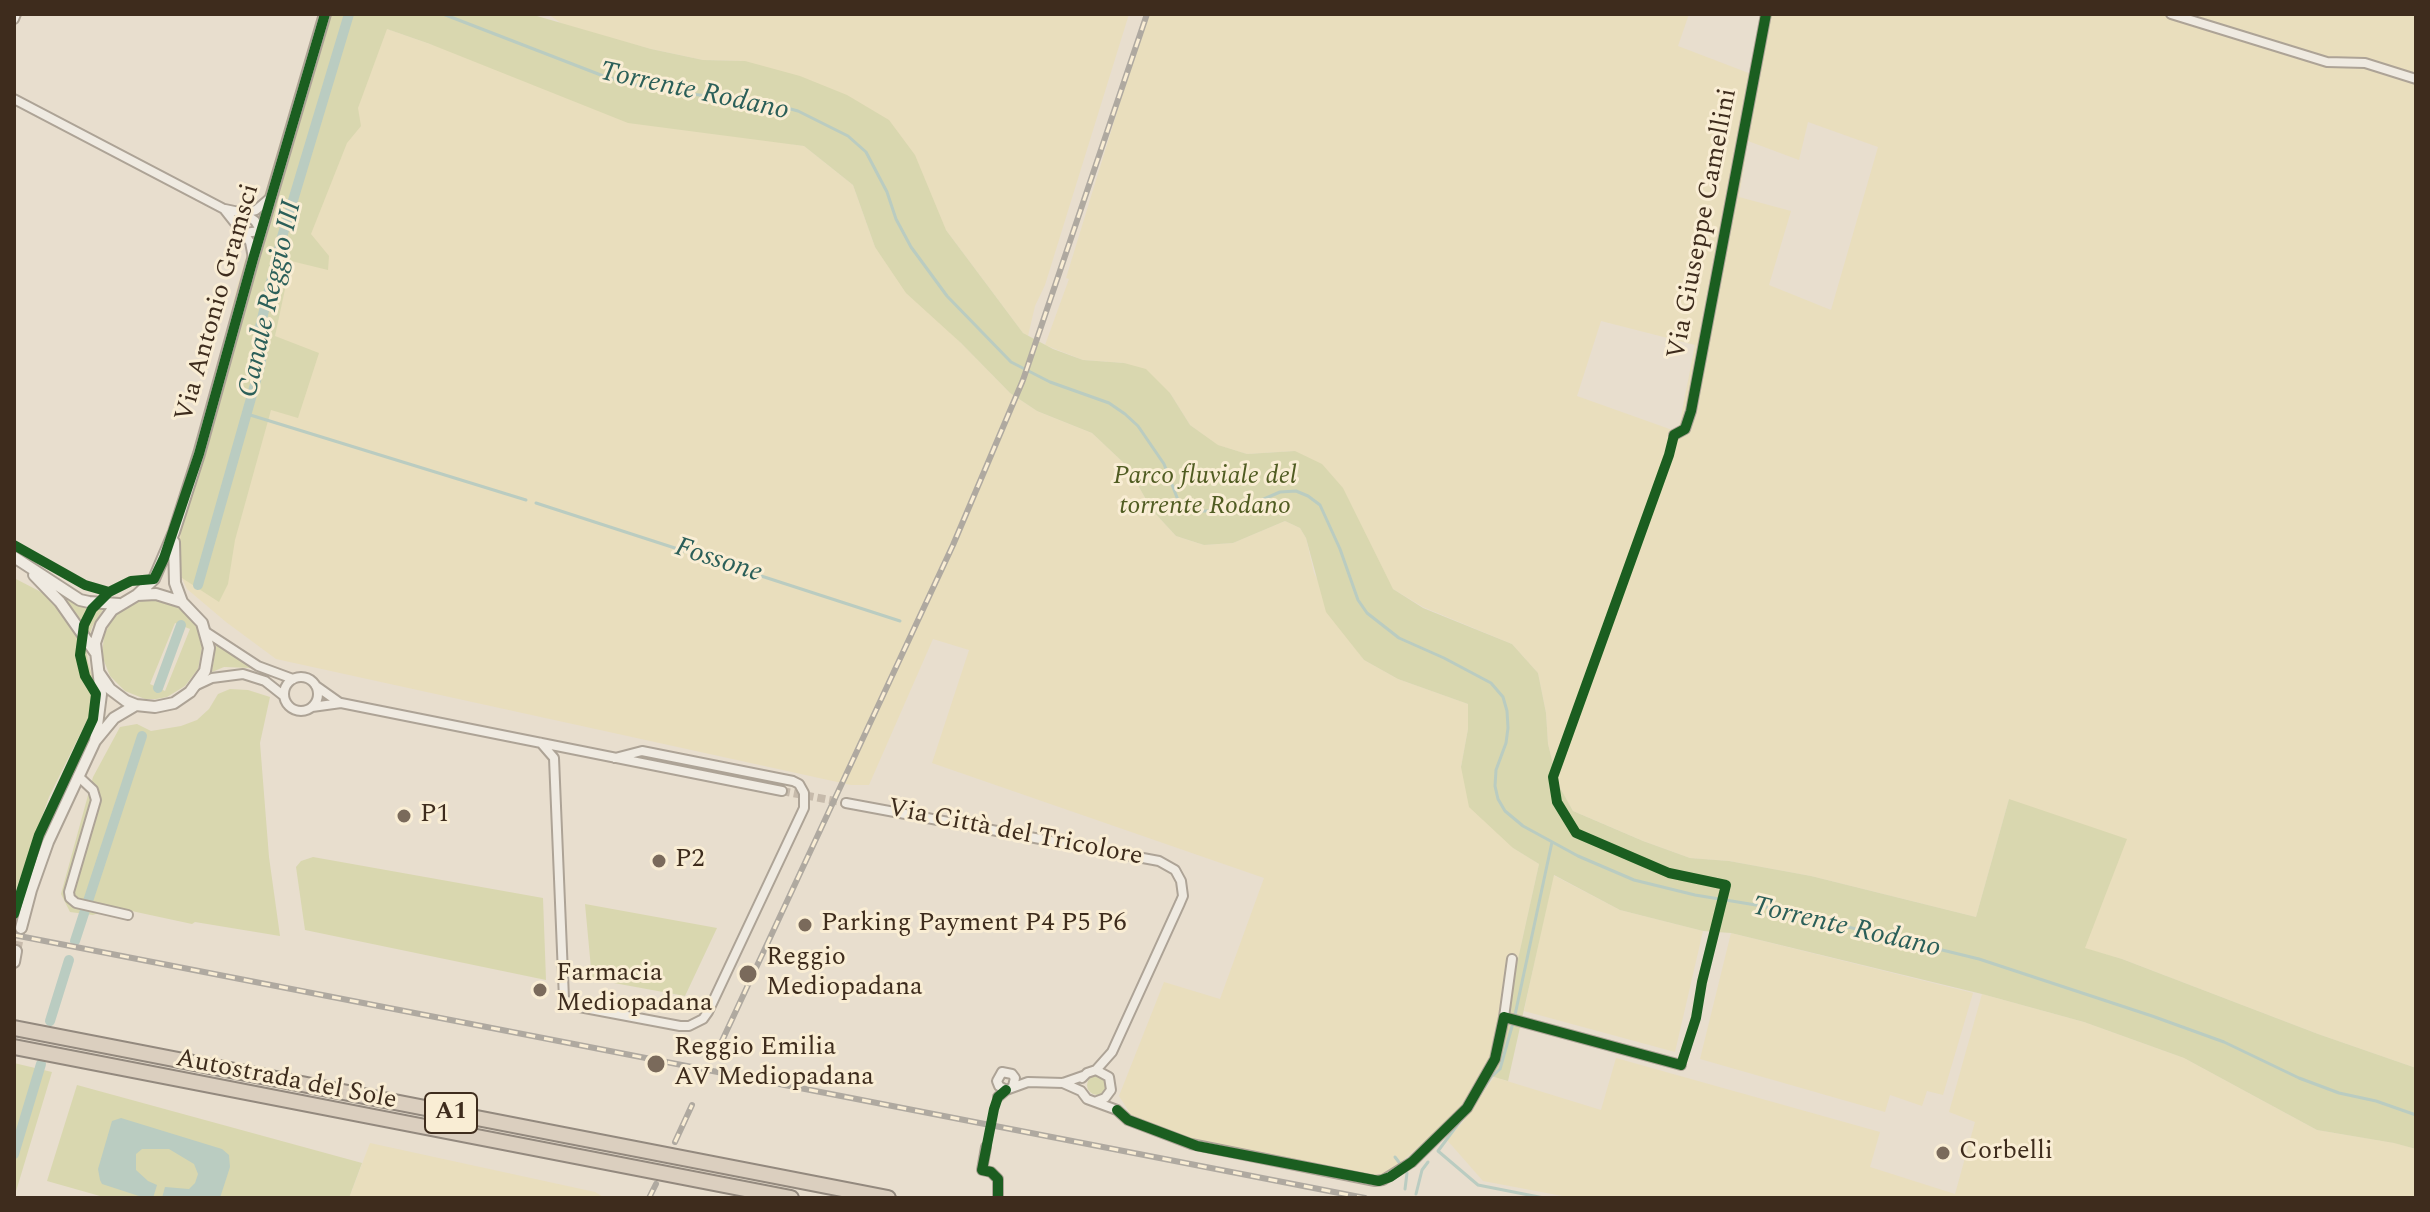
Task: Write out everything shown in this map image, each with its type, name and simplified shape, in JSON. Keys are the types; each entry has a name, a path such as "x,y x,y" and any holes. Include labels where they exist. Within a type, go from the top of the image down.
{"highway":[{"name":"Autostrada del Sole","path":"14,1028 888,1198"},
{"name":"Autostrada del Sole","path":"14,1047 791,1198"}],"street":[{"name":"Via Antonio Gramsci","path":"119,604 137,595 154,579 174,532 325,14"},
{"name":"Via Giuseppe Camellini","path":"1674,435 1685,429 1691,411 1766,14"},
{"path":"2171,14 2327,62 2365,63 2416,79"},
{"path":"14,99 224,209 244,213 255,221 261,231 243,233"},
{"path":"244,213 256,210 270,198"},
{"path":"224,209 250,242 253,259"},
{"name":"Via Antonio Gramsci","path":"174,532 175,583 182,602 197,615 206,632"},
{"path":"18,559 80,600 119,604"},
{"path":"18,559 60,602 95,652"},
{"path":"137,595 165,595 182,602"},
{"path":"95,741 100,712 95,652 101,625 119,604"},
{"path":"206,632 258,666 293,679"},
{"path":"197,685 209,656 206,632"},
{"path":"99,673 110,689 136,705 165,706 212,678 243,674 265,681 296,710 341,703 782,791"},
{"path":"284,696 286,686 293,679 302,677 308,678 341,703"},
{"path":"312,707 318,697 316,686"},
{"path":"21,928 48,842 95,741 114,718 136,705"},
{"path":"541,743 554,758 564,999 574,1006 689,1026 703,1019 708,1012 803,811 804,793 793,781 642,751 615,758"},
{"path":"78,776 93,790 96,800 69,892 70,898 76,903 128,915"},
{"name":"Via Città del Tricolore","path":"846,803 1159,861 1175,870 1181,881 1183,896 1112,1052"},
{"path":"1063,1083 1081,1091 1087,1099 1117,1110 1128,1120 1197,1146 1375,1181 1383,1180 1412,1162 1467,1108 1495,1059 1512,959"},
{"path":"1504,1017 1681,1065"},
{"path":"1028,1082 1007,1071 1000,1074 997,1081 1006,1087 1028,1082 1063,1083 1096,1070 1112,1052"},
{"path":"1112,1052 1109,1077 1117,1110"},
{"path":"1096,1070 1109,1077"},
{"path":"994,1109 998,1097 1014,1076"},
{"path":"1081,1091 1083,1076"},
{"path":"1097,1101 1105,1098 1111,1090"},
{"path":"986,1147 982,1170 991,1172 998,1179 998,1198"}],"shaded area":[{"path":"318,14 357,14 376,25 430,44 752,138 804,146 853,185 875,247 961,343 1010,393 1037,411 1092,433 1127,466 1152,510 1176,536 1204,545 1233,543 1285,521 1300,528 1306,538 1314,573 1364,660 1398,679 1468,704 1468,729 1461,767 1513,848 1539,864 1508,1016 1490,1072 1457,1122 1431,1136 1389,1173 1373,1177 1197,1141 1131,1115 1119,1096 1164,982 1220,999 1264,878 932,763 969,650 933,639 869,785 851,785 276,659 187,589 177,568 177,533 237,287"},
{"path":"548,14 1129,14 1028,336 946,230 745,61 703,60 651,49 565,26"},
{"path":"1147,14 1689,14 1678,46 1759,77 1769,14 2416,14 2416,1068 2122,959 2085,949 2009,799 1976,917 1811,876 1729,861 1690,858 1573,811 1558,784 1548,744 1538,673 1512,644 1423,607 1393,589 1295,451 1247,454 1217,445 1190,425 1170,393 1124,363 1083,360 1045,345 1069,279 1066,278","holes":["1808,122 1878,147 1831,310 1769,285 1791,211 1739,197 1748,141 1799,160","1601,321 1695,345 1678,432 1577,396"]},
{"path":"1553,875 1620,910 1703,931 1675,1052 1524,1011"},
{"path":"1731,933 1973,993 1943,1095 1927,1091 1922,1106 1890,1095 1885,1112 1700,1059"},
{"path":"1982,994 2084,1022 2184,1058 2317,1130 2416,1149 2416,1198 1573,1198 1483,1181 1447,1140 1494,1077 1601,1110 1616,1058 1880,1132 1870,1167 1955,1194 1975,1122 1949,1112"},
{"path":"121,1118 222,1149 229,1155 230,1167 220,1198 162,1198 165,1187 189,1189 198,1174 194,1164 169,1149 142,1149 136,1154 136,1170 157,1185 153,1198 102,1184 98,1169 112,1121"},
{"path":"370,1143 595,1192 605,1198 349,1198"}],"green space":[{"name":"Parco fluviale del torrente Rodano","path":"331,14 530,14 651,49 703,60 745,61 800,76 847,95 889,120 915,155 946,230 1023,333 1083,360 1124,363 1146,369 1170,393 1190,425 1218,445 1247,454 1295,451 1322,464 1343,488 1393,589 1423,608 1512,644 1538,673 1548,744 1558,784 1573,811 1690,858 1729,861 1811,876 1976,917 2009,799 2127,839 2085,948 2416,1068 2416,1149 2317,1130 2184,1058 2084,1022 1731,933 1703,931 1620,910 1554,875 1508,1081 1494,1077 1490,1072 1508,1016 1539,864 1513,848 1469,807 1461,767 1468,729 1468,704 1398,679 1364,660 1326,612 1306,538 1300,528 1285,521 1233,543 1204,545 1176,536 1152,510 1127,466 1092,433 1037,411 1010,393 906,293 875,247 853,185 804,146 628,123 387,29 358,108 361,126 347,143 311,234 329,256 328,270 291,261 275,336 319,353 298,418 271,410 235,540 228,584 219,602 182,578 179,552 181,531"},
{"path":"14,578 70,607 67,600 90,608 104,608 89,638 84,631 88,662 96,688 93,708 49,797 14,895"},
{"path":"164,600 183,610 197,627 202,648 198,669 185,686 167,697 145,699 125,691 110,676 102,656 104,635 114,616 132,603","holes":["175,623 190,629 165,691 150,684"]},
{"path":"216,645 253,668 224,667 212,672"},
{"path":"230,689 248,690 270,697 260,743 269,857 280,936 192,924 113,907 93,915 70,912 61,894 93,777 120,727 137,724 151,731 181,726 197,720 209,709 218,694"},
{"path":"313,857 543,898 546,980 305,930 296,867 301,861"},
{"path":"585,904 717,928 685,996 592,979"},
{"path":"14,1063 52,1072 14,1198"},
{"path":"1097,1075 1104,1078 1107,1085 1104,1092 1097,1095 1090,1092 1087,1085 1090,1078"},
{"path":"77,1085 362,1163 349,1198 107,1198 47,1181"}],"waterway":[{"name":"Canale Reggio III","path":"198,585 261,363 260,327 282,237 349,14"},
{"name":"Torrente Rodano","path":"443,14 606,77 651,89 772,104 798,111 848,136 866,152 911,247 947,296 1011,362 1050,382 1109,403 1125,414 1138,426 1164,464 1178,500 1196,511 1217,511 1250,505 1280,492 1296,491 1320,505 1358,600 1367,613 1399,638 1491,683 1503,697 1508,728 1496,770 1495,786 1505,811 1523,826 1578,856 1634,880 1695,895 1762,906 1979,959 2224,1042 2299,1078 2339,1093 2376,1101 2416,1115"},
{"name":"Fossone","path":"247,414 526,500"},
{"name":"Fossone","path":"536,503 900,621"},
{"name":"Canale Reggio III","path":"158,688 181,625"},
{"name":"Canale Reggio III","path":"75,941 142,736"},
{"path":"1515,1015 1552,842"},
{"name":"Canale Reggio III","path":"50,1021 69,960"},
{"path":"1480,1094 1500,1069 1513,1023"},
{"name":"Canale Reggio III","path":"14,1154 41,1064"},
{"path":"1464,1116 1438,1151 1478,1185 1544,1198"},
{"path":"1395,1157 1401,1165"},
{"path":"1416,1194 1422,1170 1428,1162"},
{"path":"1405,1171 1405,1189"}],"tunnel":[{"path":"782,791 846,803"},
{"path":"16,951 21,928"},
{"path":"986,1147 994,1109"}],"railway":[{"path":"721,1043 953,545 1023,380 1147,14"},
{"path":"14,935 1365,1198"},
{"path":"675,1142 692,1105"},
{"path":"649,1198 656,1184"}],"cycle path":[{"path":"14,914 39,835 93,719 96,694 85,676 80,655 84,625 92,609 109,592 131,581 154,579 164,558 199,454 325,14"},
{"path":"1117,1110 1128,1120 1197,1146 1379,1181 1412,1162 1467,1108 1495,1059 1504,1017 1681,1065 1696,1018 1726,885 1669,873 1576,833 1557,802 1553,777 1674,435 1685,429 1691,411 1766,14"},
{"path":"14,545 85,585 109,592"},
{"path":"998,1198 998,1179 991,1172 982,1170 994,1109 998,1097 1006,1090"}],"place":[{"name":"P1","path":"404,816"},
{"name":"P2","path":"659,861"},
{"name":"Parking Payment P4 P5 P6","path":"805,925"},
{"name":"Reggio Mediopadana","path":"748,974"},
{"name":"Farmacia Mediopadana","path":"540,990"},
{"name":"Reggio Emilia AV Mediopadana","path":"656,1064"},
{"name":"Corbelli","path":"1943,1153"}]}
